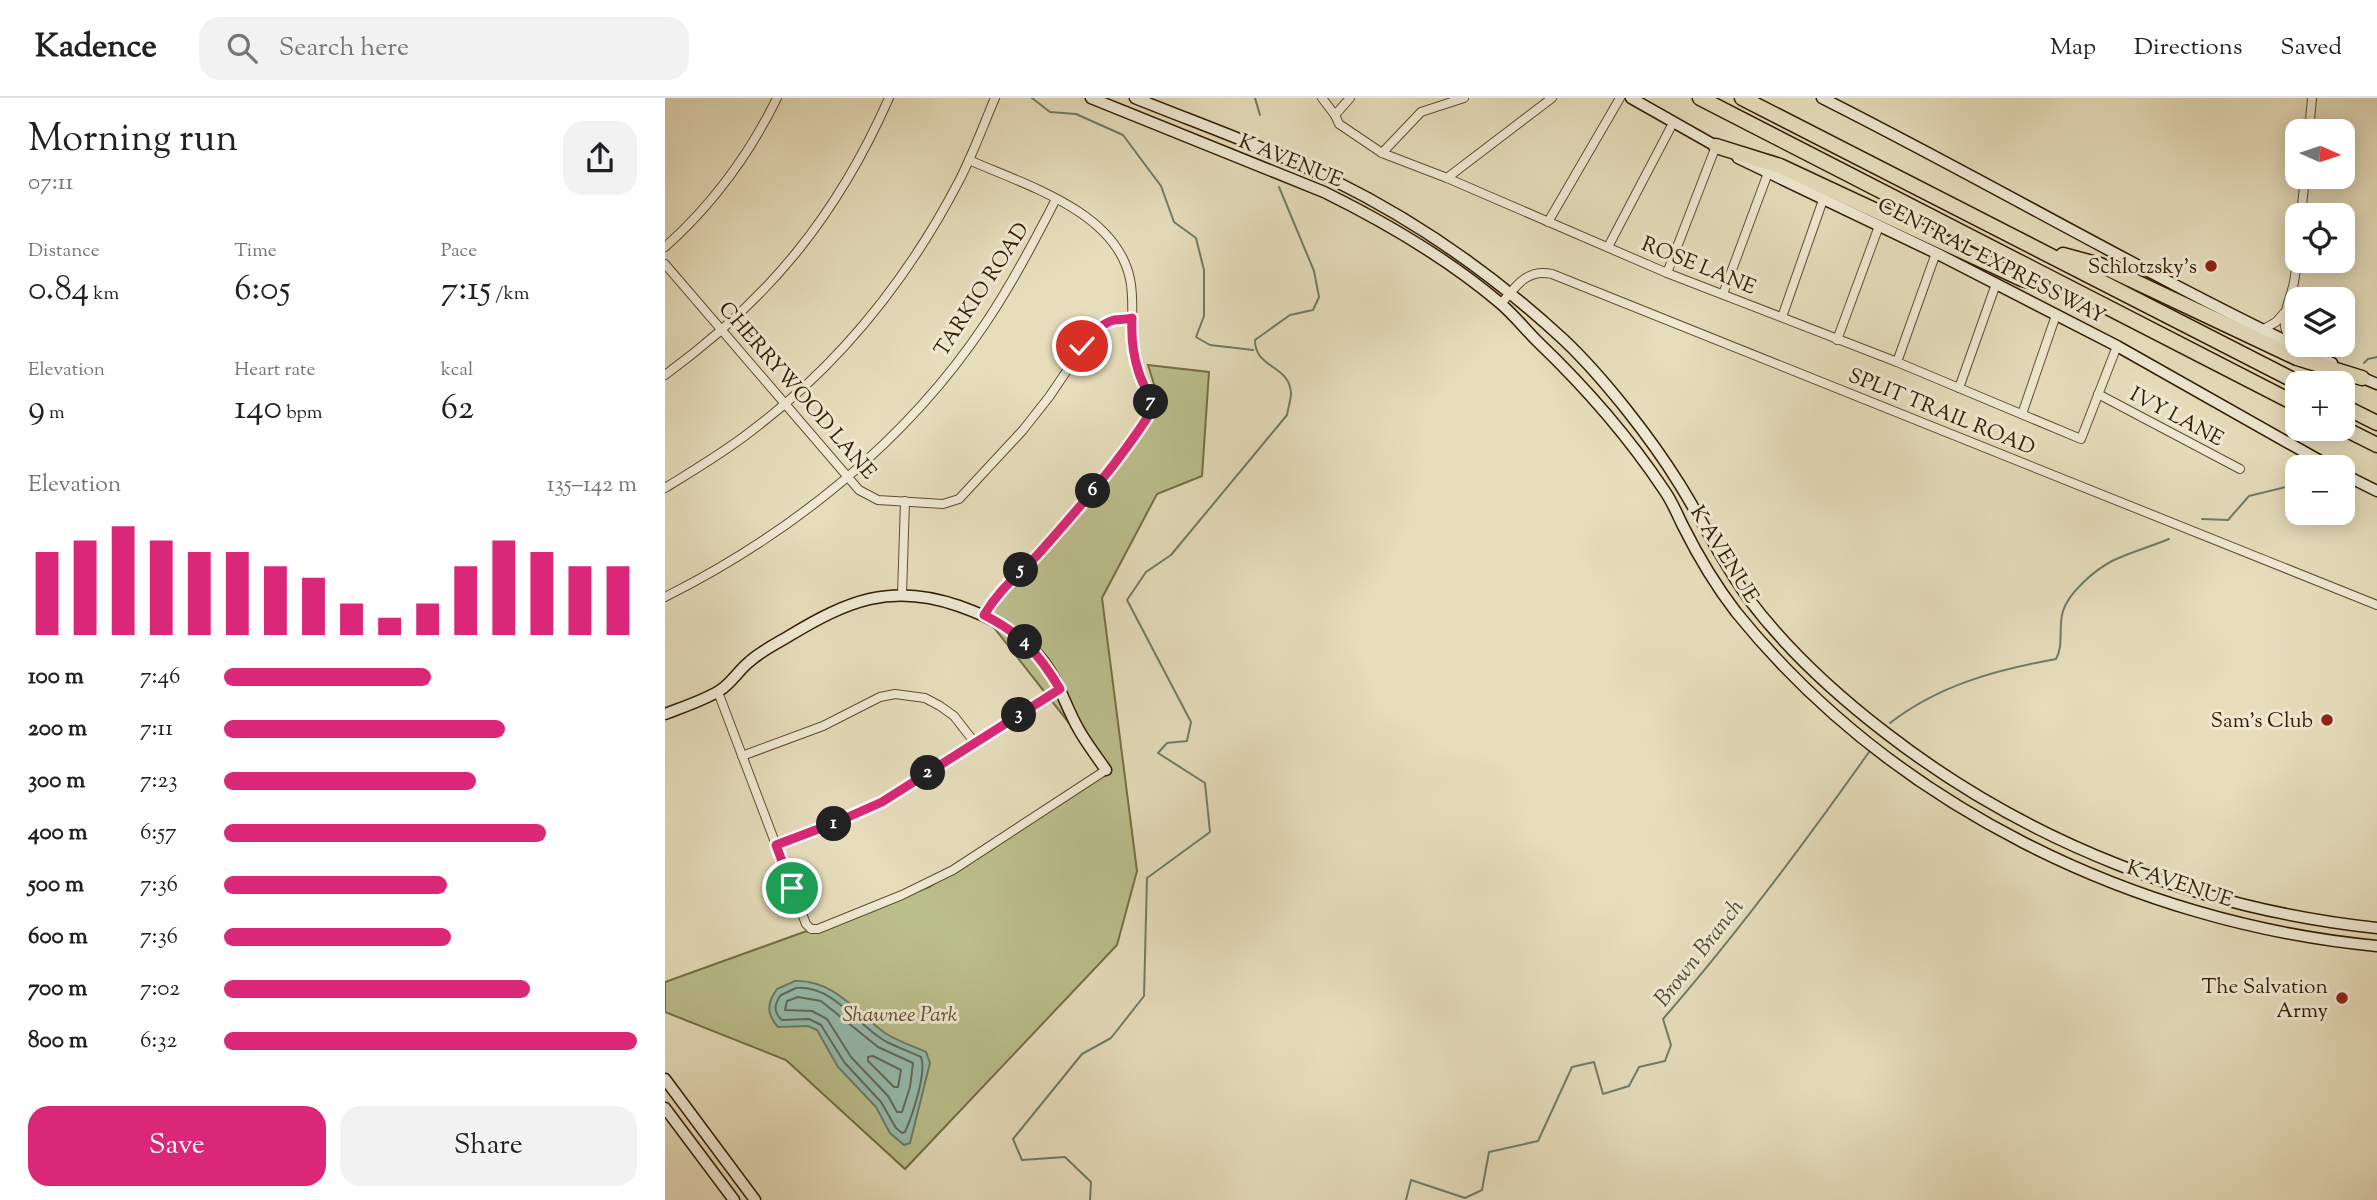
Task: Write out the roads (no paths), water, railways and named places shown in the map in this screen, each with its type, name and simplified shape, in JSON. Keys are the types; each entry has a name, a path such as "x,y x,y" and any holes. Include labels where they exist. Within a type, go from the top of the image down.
{"highway":[{"name":"CENTRAL EXPRESSWAY","path":"1700,98 2285,398"},
{"name":"CENTRAL EXPRESSWAY","path":"1742,98 2285,376"},
{"path":"1716,146 1780,166 2022,279 2083,296"},
{"path":"2033,247 2099,265 2297,358 2362,378"},
{"path":"2355,412 2377,423"},
{"path":"2355,434 2377,445"}],"main road":[{"name":"K AVENUE","path":"1091,98 1324,192 1414,242 1501,304 1590,394 1667,493 1704,565 1734,609 1770,651 1810,693 1864,739 1945,798 2007,833 2113,882 2227,920 2332,941 2377,946"},
{"name":"K AVENUE","path":"1135,98 1319,173 1364,196 1433,237 1510,292 1567,343 1659,454 1746,595 1772,628 1822,680 1881,729 1937,769 2015,818 2119,865 2231,902 2280,914 2377,929"},
{"name":"CENTRAL EXPRESSWAY","path":"1631,98 1768,173 1936,253 2117,346 2310,455"},
{"path":"1822,98 1910,142 2121,258 2285,342"},
{"path":"1229,155 1236,138"},
{"path":"2318,357 2377,384"},
{"path":"1590,394 1602,383"},
{"path":"2355,480 2377,491"},
{"path":"1667,493 1680,485"},
{"path":"665,714 718,692 730,684 747,663 760,653 839,607 902,595 925,597 984,615 1022,638 1041,658 1060,689 1079,730 1106,770"},
{"path":"1810,693 1822,680"},
{"path":"1927,785 1937,769"},
{"path":"2007,833 2015,818"},
{"path":"2113,882 2119,865"},
{"path":"665,1079 755,1200"},
{"path":"665,1108 734,1200"}],"street":[{"path":"665,247 688,227 738,166 777,98"},
{"path":"665,375 722,331 774,279 821,222 871,138 889,98"},
{"path":"665,488 749,433 785,404 848,343 895,285 932,229 969,160 995,98"},
{"name":"ROSE LANE","path":"1322,98 1339,124 1382,153 1667,272 1897,362 2081,439"},
{"path":"1335,115 1350,98"},
{"path":"1382,153 1421,112 1464,98"},
{"path":"1447,178 1552,98"},
{"path":"1548,222 1621,98"},
{"path":"2310,119 2312,98"},
{"path":"1608,247 1673,122"},
{"path":"1667,272 1716,146"},
{"path":"969,160 1056,199 1092,219 1119,252 1131,281 1133,352 1151,404 1149,415 1090,495 1037,556 1006,584 984,615"},
{"path":"1723,294 1768,173"},
{"name":"TARKIO ROAD","path":"665,597 774,533 848,477 889,438 927,399 961,357 1008,286 1056,199"},
{"path":"1782,317 1823,200"},
{"path":"1837,340 1879,226"},
{"path":"1897,362 1936,253"},
{"name":"CHERRYWOOD LANE","path":"665,264 859,490 878,500 943,504 959,499 1023,430 1091,335 1114,320 1132,318"},
{"name":"SPLIT TRAIL ROAD","path":"1501,304 1510,292 1532,273 1552,274 2377,604"},
{"path":"1959,388 1996,284"},
{"path":"2261,331 2276,322 2285,310"},
{"path":"2022,414 2056,315"},
{"name":"IVY LANE","path":"2081,439 2117,346"},
{"name":"IVY LANE","path":"2098,394 2240,469"},
{"path":"902,595 905,501"},
{"path":"776,845 882,802 1060,689"},
{"path":"718,692 806,924 811,929 818,929 902,895 953,870 1106,770"},
{"path":"742,756 824,726 880,696 895,694 925,698 940,706 954,716 975,743"}],"water":[{"path":"795,981 821,985 833,991 885,1033 926,1052 930,1063 910,1143 904,1145 890,1133 876,1107 838,1067 817,1030 808,1026 778,1027 771,1018 769,1008 777,989"}],"waterway":[{"path":"1032,98 1050,112 1076,114 1123,135 1161,186 1174,222 1196,238 1204,270 1204,316 1196,337 1210,345 1253,350"},
{"path":"1255,98 1260,115"},
{"path":"1090,1200 1091,1182 1065,1157 1022,1160 1013,1139 1082,1054 1111,1038 1144,996 1147,878 1210,832 1205,783 1158,753 1167,743 1187,741 1191,722 1127,600 1146,572 1171,555 1287,415 1291,396 1289,384 1279,371 1260,356 1255,340 1290,315 1313,310 1319,297 1314,271 1279,187"},
{"name":"Brown Branch","path":"2364,363 2377,357"},
{"name":"Brown Branch","path":"2202,519 2228,520 2249,496 2285,487"},
{"name":"Brown Branch","path":"1890,723 1948,689 1990,674 2056,659 2060,648 2063,611 2077,589 2112,561 2169,539"},
{"name":"Brown Branch","path":"1406,1200 1411,1180 1465,1198 1482,1190 1489,1152 1538,1141 1572,1067 1594,1062 1603,1094 1629,1086 1639,1067 1665,1061 1671,1045 1663,1019 1769,888 1869,752"}],"place":[{"name":"Schlotzsky's","path":"2211,266"},
{"name":"Sam's Club","path":"2327,720"},
{"name":"The Salvation Army","path":"2342,998"}],"park label":[{"name":"Shawnee Park","path":"900,1014"}]}
